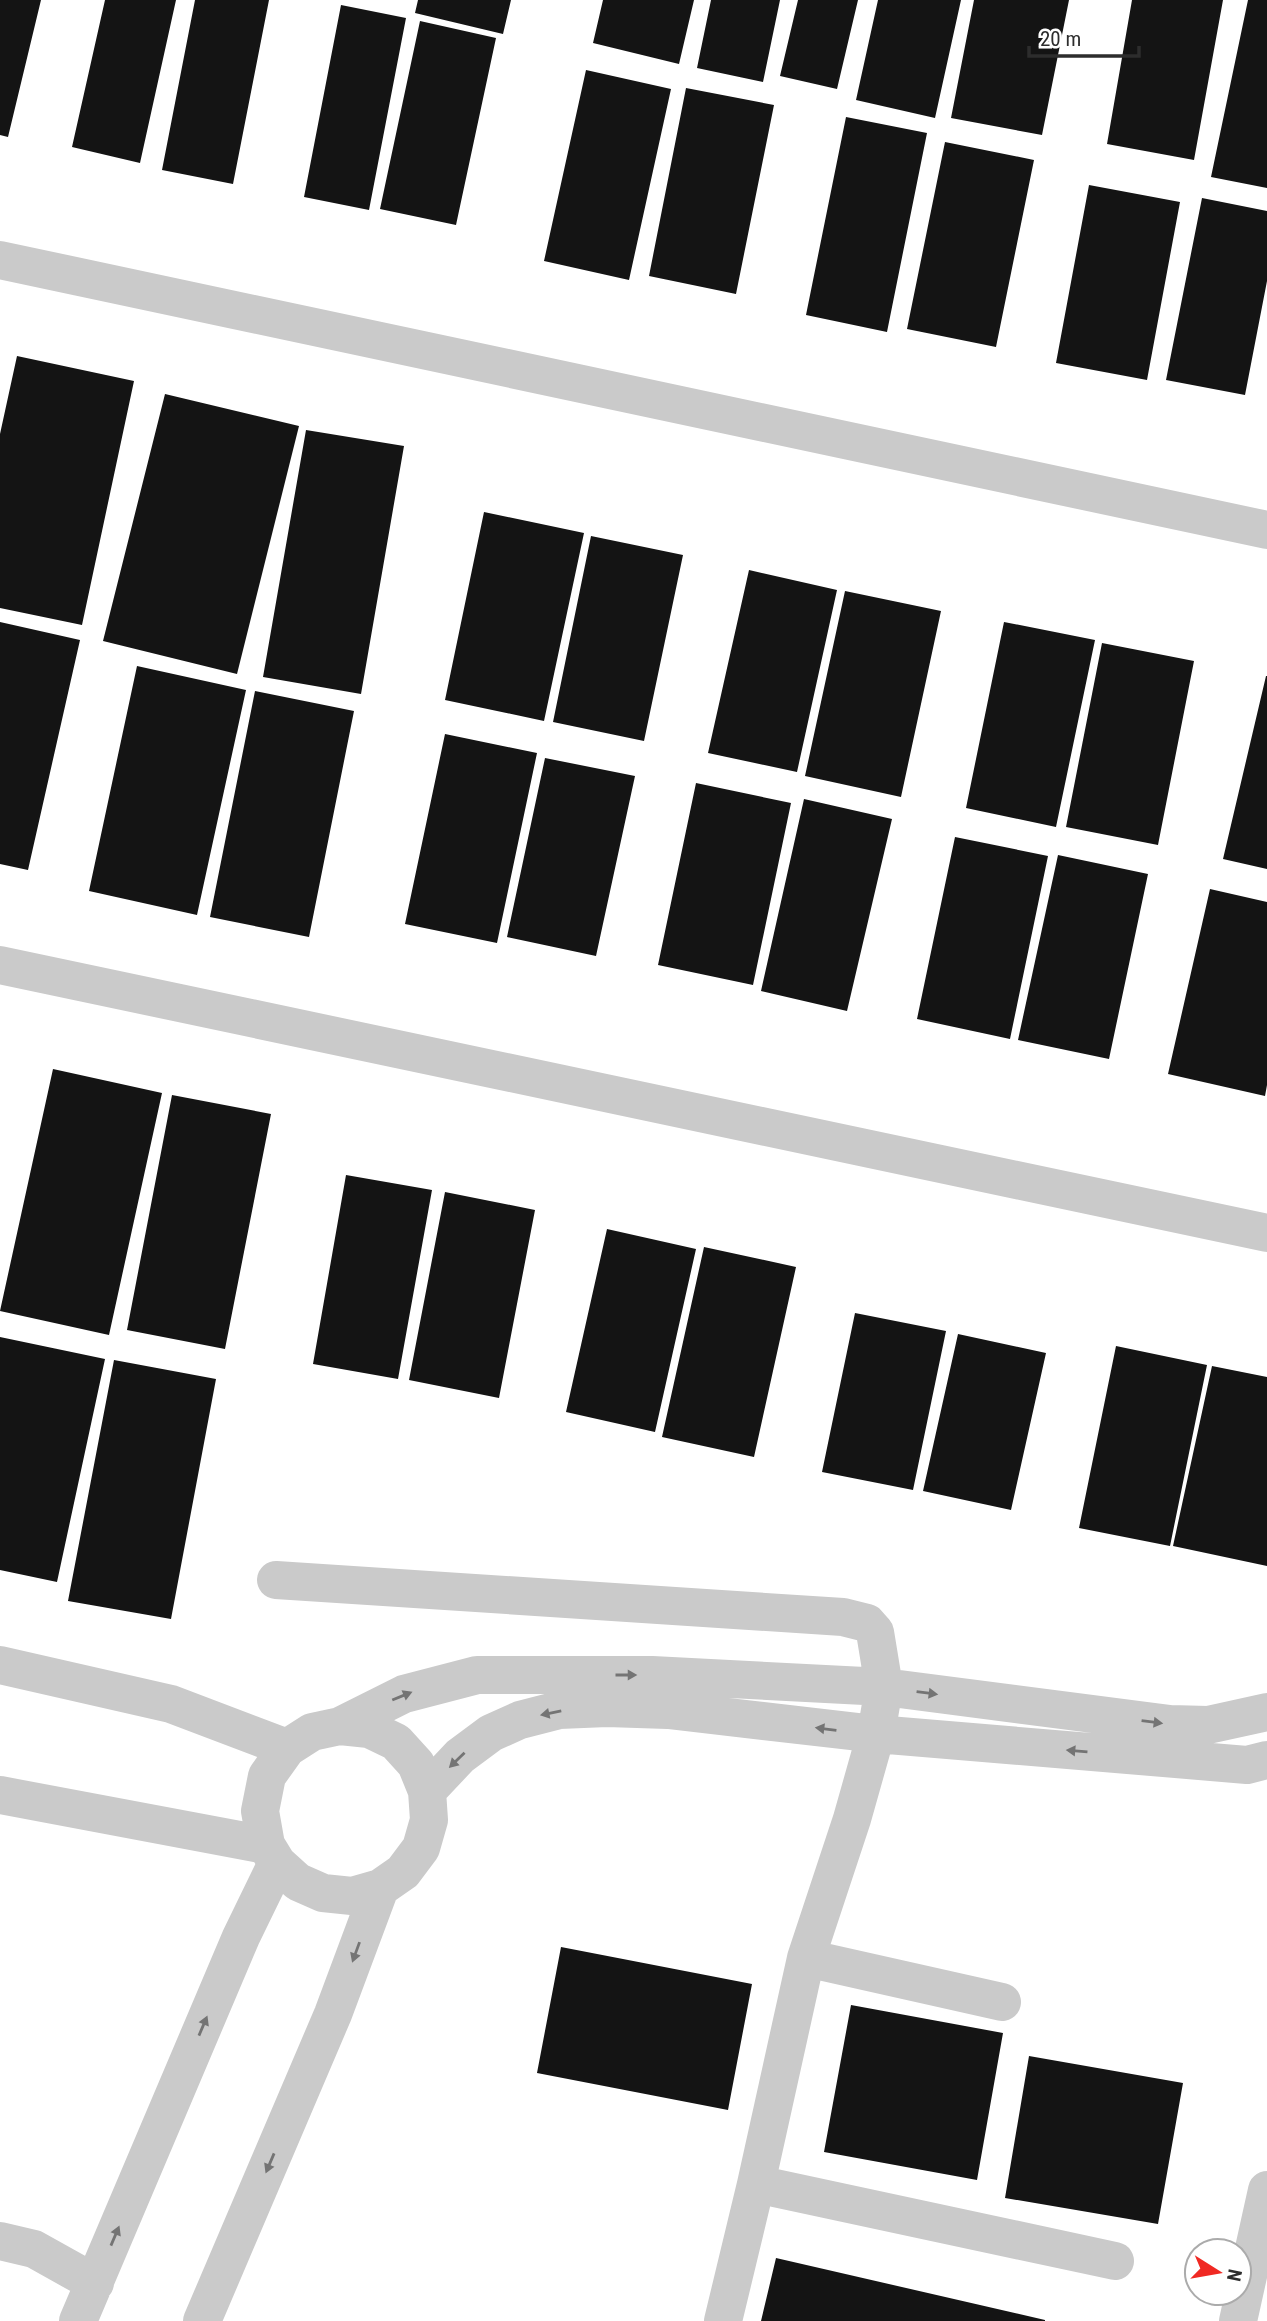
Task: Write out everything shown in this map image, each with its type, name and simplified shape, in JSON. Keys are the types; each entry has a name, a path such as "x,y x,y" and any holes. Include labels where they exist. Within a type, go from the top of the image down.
{"lane":[{"path":"0,260 1267,530"},
{"path":"0,965 1267,1233"},
{"path":"276,1580 858,1619 867,1623 875,1632 884,1688 876,1734 852,1819 806,1958 723,2321"},
{"path":"0,1665 171,1704 287,1748"},
{"path":"340,1726 369,1729 396,1742 415,1764 427,1791 429,1820 421,1848 403,1872 380,1888 352,1896 323,1893 298,1882 272,1854 260,1811 267,1776 287,1748 312,1732 340,1726 404,1694 477,1675 652,1675 884,1688 1170,1724 1208,1725 1267,1712"},
{"path":"427,1791 460,1756 491,1732 520,1720 559,1710 607,1708 668,1710 876,1734 1247,1765 1267,1760"},
{"path":"0,1795 272,1854"},
{"path":"78,2321 241,1937 272,1854"},
{"path":"202,2321 333,2014 380,1888"},
{"path":"806,1958 1002,2002"},
{"path":"756,2184 1115,2261"},
{"path":"1238,2321 1267,2190"},
{"path":"0,2241 34,2249 95,2283"}],"building":[{"path":"0,0 41,0 8,137 0,135"},
{"path":"105,0 176,0 140,163 72,147"},
{"path":"195,0 269,0 233,184 162,170"},
{"path":"418,0 511,0 503,34 415,13"},
{"path":"603,0 694,0 679,64 593,43"},
{"path":"711,0 780,0 763,82 697,68"},
{"path":"798,0 858,0 837,89 780,76"},
{"path":"878,0 961,0 935,118 856,100"},
{"path":"974,0 1069,0 1042,135 951,118"},
{"path":"1132,0 1223,0 1194,160 1107,144"},
{"path":"1248,0 1267,0 1267,188 1211,177"},
{"path":"341,5 406,18 369,210 304,197"},
{"path":"420,21 496,38 456,225 380,209"},
{"path":"586,70 671,89 629,280 544,261"},
{"path":"686,88 774,105 736,294 649,276"},
{"path":"846,117 927,133 887,332 806,315"},
{"path":"945,142 1034,160 996,347 907,329"},
{"path":"1089,185 1180,202 1147,380 1056,363"},
{"path":"1202,198 1267,211 1267,281 1245,395 1166,380"},
{"path":"17,356 134,381 82,625 0,608 0,434"},
{"path":"165,394 299,426 237,674 103,641"},
{"path":"306,430 404,446 361,694 263,677"},
{"path":"484,512 584,533 544,721 445,700"},
{"path":"591,536 683,555 644,741 553,722"},
{"path":"749,570 837,590 797,772 708,753"},
{"path":"845,591 941,611 901,797 805,776"},
{"path":"0,622 80,640 28,870 0,864"},
{"path":"1004,622 1095,640 1056,827 966,808"},
{"path":"1102,643 1194,661 1158,845 1066,827"},
{"path":"137,666 246,690 197,915 89,891"},
{"path":"1267,676 1267,869 1223,859"},
{"path":"255,691 354,711 309,937 210,917"},
{"path":"445,734 537,753 497,943 405,924"},
{"path":"545,758 635,776 596,956 507,937"},
{"path":"696,783 791,803 753,985 658,965"},
{"path":"804,799 892,819 847,1011 761,991"},
{"path":"955,837 1048,856 1010,1039 917,1019"},
{"path":"1058,855 1148,874 1109,1059 1018,1040"},
{"path":"1210,889 1267,902 1265,1096 1168,1074"},
{"path":"53,1069 162,1093 109,1335 0,1311"},
{"path":"172,1095 271,1114 225,1349 127,1330"},
{"path":"346,1175 432,1190 398,1379 313,1364"},
{"path":"445,1192 535,1210 499,1398 409,1380"},
{"path":"607,1229 696,1249 655,1432 566,1412"},
{"path":"704,1247 796,1267 754,1457 662,1437"},
{"path":"855,1313 946,1331 913,1490 822,1472"},
{"path":"958,1334 1046,1353 1011,1510 923,1491"},
{"path":"0,1337 105,1359 57,1582 0,1570"},
{"path":"1116,1346 1207,1365 1170,1546 1079,1528"},
{"path":"114,1360 216,1379 171,1619 68,1601"},
{"path":"1212,1366 1267,1377 1267,1566 1173,1546"},
{"path":"561,1947 752,1984 728,2110 537,2073"},
{"path":"851,2005 1003,2033 977,2180 824,2152"},
{"path":"1029,2056 1183,2083 1158,2224 1005,2198"},
{"path":"776,2258 1045,2320 1045,2321 761,2321"}]}
